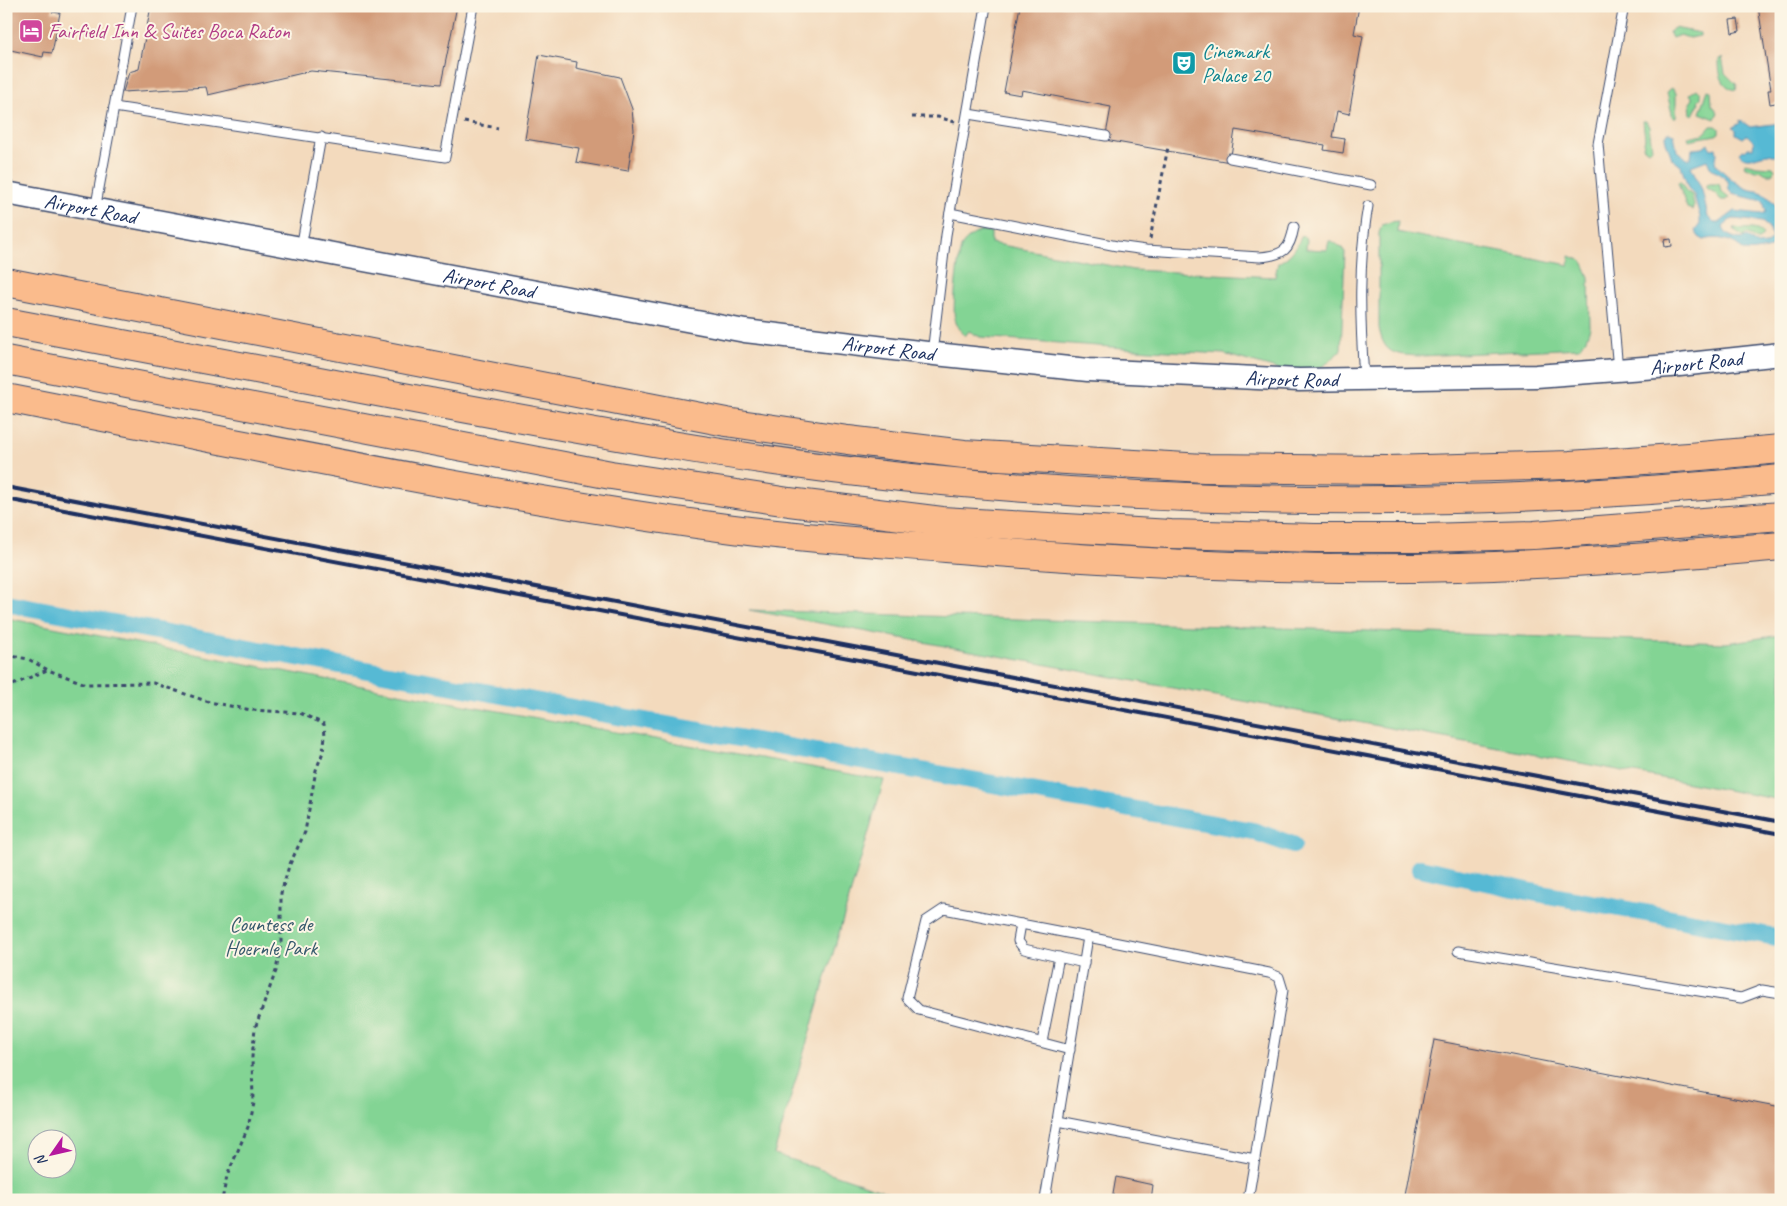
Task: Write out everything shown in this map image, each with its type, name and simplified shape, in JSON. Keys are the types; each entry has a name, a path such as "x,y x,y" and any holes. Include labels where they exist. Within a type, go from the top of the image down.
{"highway":[{"path":"6,282 726,422 848,440 964,454 1204,468 1388,470 1552,466 1781,449"},
{"path":"6,322 658,444 838,469 1008,487 1202,498 1381,500 1622,492 1781,479"},
{"path":"6,360 611,475 789,502 942,521 1172,534 1315,538 1425,538 1534,535 1781,516"},
{"path":"6,398 513,495 750,531 865,542 1067,558 1204,565 1340,568 1457,567 1639,559 1781,546"}],"street":[{"name":"Airport Road","path":"6,193 736,329 932,354 1088,370 1299,380 1536,376 1670,366 1781,354"}],"lane":[{"path":"95,210 132,6"},
{"path":"114,107 445,157 473,6"},
{"path":"932,354 943,253 986,6"},
{"path":"1618,370 1598,144 1624,6"},
{"path":"968,114 1106,136"},
{"path":"301,248 321,137"},
{"path":"1230,158 1371,185"},
{"path":"1364,379 1361,263 1368,206"},
{"path":"950,213 1117,246 1148,250 1272,256 1279,254 1289,246 1294,227"},
{"path":"1070,1050 919,1010 907,998 926,921 944,909 1269,973 1279,977 1283,990 1248,1200"},
{"path":"1021,924 1018,941 1024,949 1084,963"},
{"path":"1045,1200 1088,937"},
{"path":"1458,950 1741,998 1762,990 1781,993"},
{"path":"1042,1042 1059,957"},
{"path":"1058,1121 1255,1159"}],"path":[{"path":"912,117 938,117 966,124"},
{"path":"452,120 498,128"},
{"path":"1148,250 1168,147"},
{"path":"6,654 28,659 48,670 86,684 153,683 209,702 251,710 300,713 324,724 323,752 316,770 306,832 288,866 281,893 281,943 276,971 255,1028 252,1057 252,1102 248,1127 227,1176 222,1200"},
{"path":"6,688 48,670"}],"green space":[{"path":"1674,28 1700,33 1700,36 1689,38 1680,35 1672,38 1669,32"},
{"path":"1722,58 1725,73 1737,85 1736,90 1727,86 1722,78 1719,69 1719,59"},
{"path":"1672,88 1676,93 1676,118 1673,118 1667,93"},
{"path":"1697,89 1701,93 1701,98 1693,115 1691,115 1690,103 1693,99 1690,94"},
{"path":"1708,90 1711,91 1712,105 1718,112 1715,119 1700,113"},
{"path":"1643,121 1646,121 1649,127 1652,148 1648,151 1643,147 1645,138"},
{"path":"1711,126 1719,128 1719,133 1689,140 1688,137 1704,134"},
{"path":"1745,163 1773,167 1775,170 1773,174 1767,174 1762,170 1755,171 1744,166"},
{"path":"1680,181 1686,191 1692,195 1694,206 1692,210 1687,208 1678,183"},
{"path":"1719,184 1721,191 1729,197 1726,200 1721,200 1715,193 1706,188 1706,185"},
{"path":"1398,221 1397,232 1569,265 1570,256 1582,261 1589,277 1590,328 1586,339 1580,348 1421,356 1392,352 1384,344 1379,328 1379,233 1382,225"},
{"path":"1735,228 1755,229 1763,235 1759,240 1756,240 1749,234 1745,234 1744,237 1734,231"},
{"path":"981,231 991,232 991,243 1133,270 1275,277 1278,263 1293,252 1302,235 1307,239 1306,249 1327,250 1329,241 1332,241 1345,252 1341,350 1325,365 1315,370 1280,370 1224,354 980,337 969,331 965,336 955,320 954,314 959,259 962,245 971,236"},
{"path":"749,610 1726,643 1781,635 1781,800"},
{"name":"Countess de Hoernle Park","path":"6,618 409,695 884,780 774,1154 911,1200 6,1200"}],"water":[{"path":"1740,120 1750,127 1781,123 1781,158 1771,154 1749,158 1742,156 1739,153 1742,150 1745,151 1748,148 1753,148 1754,142 1747,135 1743,138 1736,134 1736,130 1733,127 1740,123"},
{"path":"1669,132 1674,134 1677,151 1687,159 1691,157 1692,149 1703,148 1708,144 1711,149 1716,148 1715,162 1724,172 1745,188 1761,192 1770,198 1775,205 1780,219 1779,234 1771,248 1746,251 1727,240 1715,238 1704,240 1699,237 1695,231 1700,224 1700,217 1694,195 1688,188 1681,166 1672,159 1665,135","holes":["1707,160 1710,167 1728,181 1732,194 1763,201 1766,212 1762,214 1735,211 1719,223 1714,223 1708,217 1702,190 1691,166","1734,219 1762,222 1768,227 1772,238 1767,244 1757,245 1747,236 1741,239 1729,236 1723,226"]}],"building":[{"name":"Fairfield Inn & Suites Boca Raton","path":"6,6 50,6 53,7 52,12 60,13 52,53 44,52 43,57 6,49"},
{"path":"151,6 457,6 441,84 311,71 208,95 206,87 123,92 129,72 139,69"},
{"name":"Cinemark Palace 20","path":"1020,6 1359,6 1354,34 1363,36 1349,114 1337,111 1332,137 1345,139 1343,153 1324,150 1325,145 1235,130 1230,162 1105,140 1111,107 1022,90 1021,95 1004,92"},
{"path":"1758,6 1781,6 1781,102 1770,104 1768,90 1771,90"},
{"path":"1738,19 1740,31 1732,33 1730,20"},
{"path":"539,55 577,62 576,68 620,77 632,109 634,130 628,171 576,162 579,148 525,139"},
{"path":"1671,239 1672,246 1665,247 1664,240"},
{"path":"1434,1040 1781,1107 1781,1200 1404,1200"},
{"path":"1116,1177 1153,1185 1151,1200 1112,1200"}],"waterway":[{"path":"6,603 1253,831 1293,845"},
{"path":"1420,868 1537,893 1781,938"}],"railway":[{"path":"6,487 1781,822"},
{"path":"6,499 1781,834"}],"place":[{"name":"Fairfield Inn & Suites Boca Raton","path":"31,31"},
{"name":"Cinemark Palace 20","path":"1184,63"}]}
